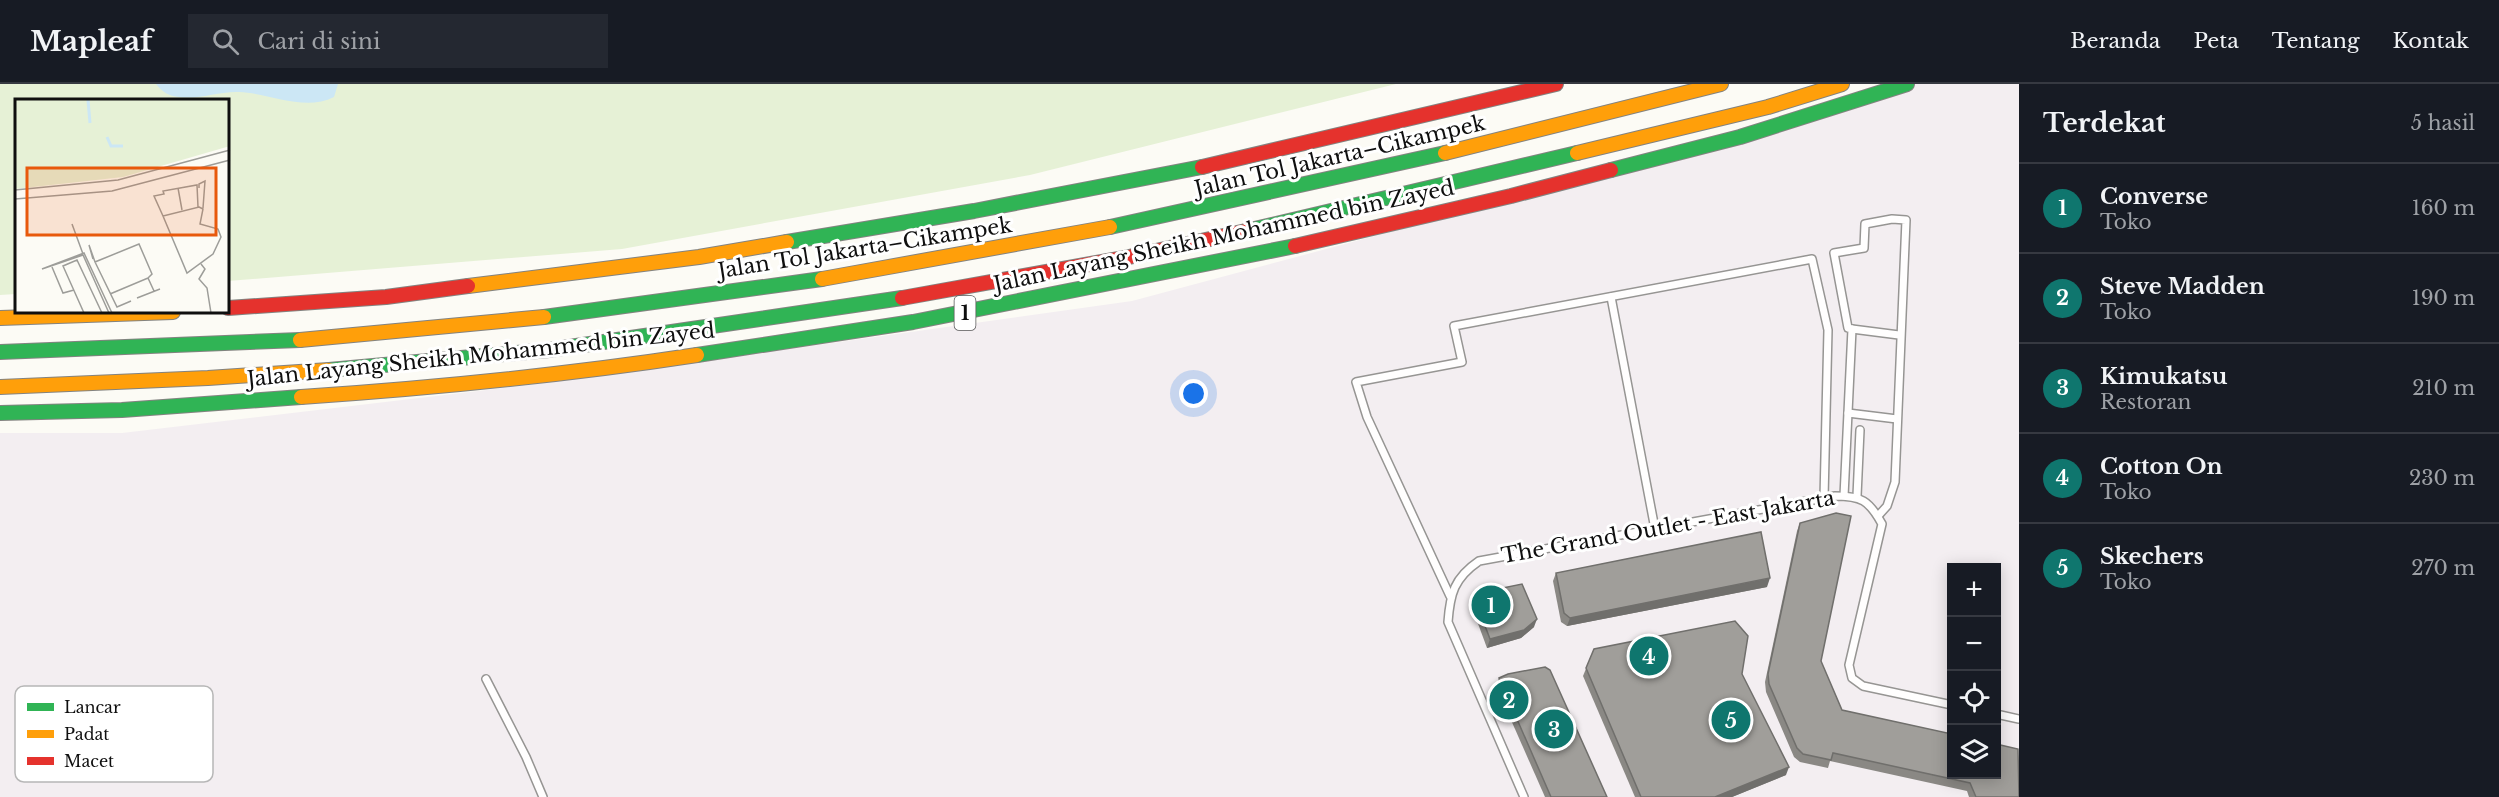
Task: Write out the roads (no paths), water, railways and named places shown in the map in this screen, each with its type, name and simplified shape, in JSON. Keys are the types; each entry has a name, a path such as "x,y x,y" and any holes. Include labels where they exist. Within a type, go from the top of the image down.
{"highway":[{"path":"230,308 386,297 699,257 974,211 1202,167 1556,84"},
{"name":"Jalan Tol Jakarta–Cikampek","path":"0,352 198,345 364,335 502,322 771,286 1055,238 1212,207 1466,150 1721,84"},
{"name":"1","path":"0,387 208,378 422,363 549,350 942,292 1129,257 1321,215 1768,107 1842,84"},
{"name":"Jalan Layang Sheikh Mohammed bin Zayed","path":"0,413 122,410 378,392 640,364 913,322 1273,250 1511,196 1740,137 1907,84"},
{"path":"0,318 115,314"}],"lane":[{"path":"1899,334 1848,328 1833,253 1864,248 1865,224 1892,219 1906,220 1894,482 1887,506 1878,516 1882,524 1850,665 1852,678 1863,686 1947,704"},
{"path":"1524,797 1448,622 1449,596 1367,417 1356,382 1462,362 1454,326 1812,259 1828,330 1824,498"},
{"path":"1611,297 1655,529"},
{"path":"1844,496 1852,329"},
{"path":"1848,414 1897,419"},
{"path":"1857,496 1860,430"},
{"name":"The Grand Outlet - East Jakarta","path":"1449,596 1464,571 1479,561 1824,498 1857,496 1873,508 1878,516"},
{"path":"486,679 526,757 543,797"},
{"path":"2001,715 2019,719"}],"water":[{"path":"156,84 338,84 334,97 311,103 239,92 179,97 166,93"}],"place":[{"name":"Converse","path":"1491,605"},
{"name":"Cotton On","path":"1649,656"},
{"name":"Steve Madden","path":"1509,700"},
{"name":"Skechers","path":"1731,720"},
{"name":"Kimukatsu","path":"1554,729"}]}
